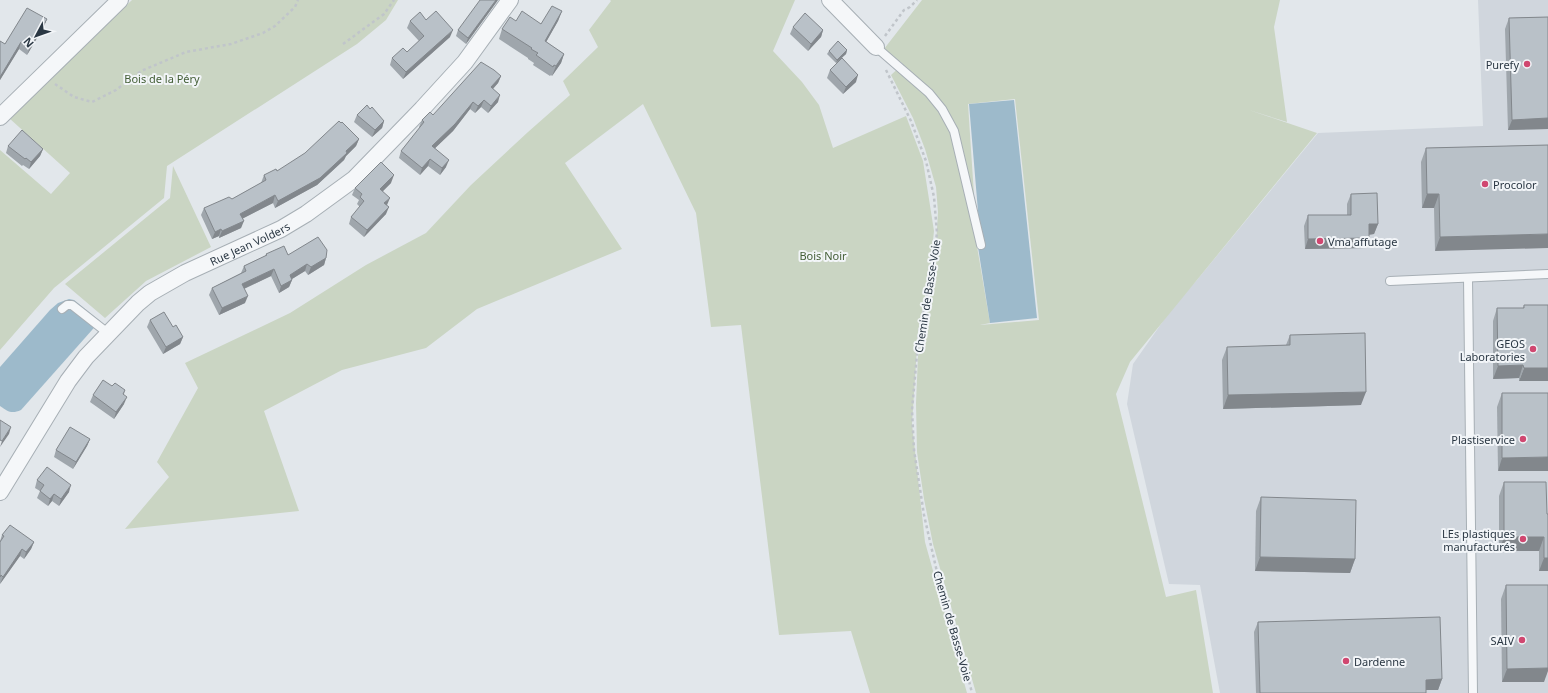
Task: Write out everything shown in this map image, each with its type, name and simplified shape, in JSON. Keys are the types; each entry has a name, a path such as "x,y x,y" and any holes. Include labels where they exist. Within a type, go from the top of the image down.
{"street":[{"path":"0,117 120,0"},
{"name":"Rue Jean Volders","path":"0,492 68,381 86,357 138,303 150,293 185,273 294,222 325,202 354,179 465,62 510,0"},
{"path":"830,0 876,47"}],"lane":[{"path":"876,47 929,93 942,109 954,131 981,245"},
{"path":"1390,282 1548,274"},
{"path":"1468,278 1473,693"},
{"path":"62,309 68,305 72,305 109,334"}],"path":[{"path":"43,76 74,97 92,102 116,90 141,72 186,52 230,44 263,33 275,26 295,7 298,0"},
{"path":"343,44 384,14 394,0"},
{"path":"876,47 904,10 910,7 917,0"},
{"name":"Chemin de Basse-Voie","path":"876,47 887,74 911,121 926,161 934,197 937,233 931,279 919,332 912,410 914,450 924,515 937,572 962,653 972,693"}],"shaded area":[{"path":"1478,0 1548,0 1548,693 1220,693 1200,585 1169,584 1127,404 1133,364 1173,307 1318,133 1483,126"}],"green space":[{"name":"Bois de la Péry","path":"132,0 398,0 386,20 357,44 167,166 164,198 54,288 0,350 0,150 51,194 70,173 9,118"},
{"name":"Bois Noir","path":"610,0 795,0 773,51 802,82 819,105 833,148 906,116 923,161 934,231 929,277 918,332 912,424 925,542 967,693 870,693 851,631 779,635 741,325 711,327 696,213 643,104 565,163 622,249 477,309 426,348 342,370 264,411 299,511 125,529 169,477 157,462 198,388 185,363 290,313 366,265 426,233 471,185 570,95 563,81 598,47 589,30 611,1"},
{"path":"922,0 1280,0 1274,27 1287,122 1249,110 1317,133 1130,362 1116,394 1166,597 1196,590 1213,693 976,693 933,544 917,452 916,403 918,356 934,279 938,212 936,187 925,149 913,118 891,75 903,64 884,49","holes":["1015,99 1039,320 980,325 990,323 971,211 974,195 968,104"]},
{"path":"173,166 211,247 146,281 105,318 65,284 170,198"}],"water":[{"path":"1014,100 1037,318 990,323 975,228 979,223 969,104"},
{"path":"69,299 74,300 100,321 21,410 10,412 5,410 0,406 0,367 50,310 58,303"}],"building":[{"path":"480,0 496,0 468,38 458,30"},
{"path":"552,6 562,11 545,41 564,54 556,66 554,65 553,67 536,55 538,53 531,49 532,48 502,29 510,17 516,21 522,11 541,24"},
{"path":"27,8 47,19 30,47 21,42 0,77 0,41 5,44"},
{"path":"436,11 453,30 406,72 392,58 403,48 407,52 424,36 410,21 420,12 426,20"},
{"path":"805,13 823,30 811,44 793,27"},
{"name":"Purefy","path":"1548,17 1548,118 1512,120 1509,18"},
{"path":"838,41 847,50 837,60 829,51"},
{"path":"842,58 858,75 846,87 830,70"},
{"path":"481,62 501,76 491,87 500,95 491,106 484,100 478,106 473,102 455,124 432,146 449,160 442,168 430,159 422,168 401,151 424,122 422,120 430,112 433,115"},
{"path":"367,105 370,109 372,107 384,121 375,130 357,115"},
{"path":"339,121 341,123 342,122 359,139 346,151 347,153 320,178 278,201 275,195 240,214 244,221 222,231 221,229 215,232 204,208 229,197 232,199 266,180 264,175 276,169 277,171 305,153"},
{"path":"22,130 43,149 31,162 8,146"},
{"path":"1548,145 1548,234 1440,237 1439,194 1427,194 1426,148"},
{"path":"381,162 394,175 380,189 390,198 384,203 389,207 367,230 351,217 364,201 360,197 362,194 355,188"},
{"path":"1377,193 1378,224 1369,224 1369,238 1308,239 1308,215 1351,215 1351,194"},
{"path":"318,237 327,250 326,258 311,267 307,264 290,275 292,280 281,286 274,269 242,284 248,296 222,308 212,288 246,271 244,266 267,255 266,254 284,246 288,255"},
{"path":"1524,305 1548,305 1548,368 1524,368 1523,365 1498,366 1497,308 1524,308"},
{"path":"164,312 173,327 176,325 183,337 166,347 150,320"},
{"path":"1365,333 1366,392 1228,395 1227,347 1290,345 1290,335"},
{"path":"103,380 112,386 115,383 125,390 123,394 127,397 116,412 93,395"},
{"name":"Plastiservice","path":"1502,393 1548,393 1548,457 1502,458"},
{"path":"0,420 11,427 2,441 0,440"},
{"path":"70,427 90,439 76,462 56,450"},
{"path":"47,467 71,485 61,499 54,494 50,499 40,491 44,485 37,480"},
{"name":"LEs plastiques manufacturés","path":"1504,482 1546,482 1548,558 1544,558 1544,537 1504,537"},
{"path":"1261,497 1356,500 1355,559 1260,557"},
{"path":"10,525 34,542 26,552 22,549 3,577 1,575 0,577 0,542 4,536 2,535"},
{"name":"SAIV","path":"1506,585 1548,585 1548,668 1507,669"},
{"name":"Dardenne","path":"1440,617 1442,679 1426,680 1426,693 1260,693 1258,622"}],"place":[{"name":"Purefy","path":"1527,64"},
{"name":"Procolor","path":"1485,184"},
{"name":"Vma affutage","path":"1320,241"},
{"name":"GEOS Laboratories","path":"1533,349"},
{"name":"Plastiservice","path":"1523,439"},
{"name":"LEs plastiques manufacturés","path":"1523,539"},
{"name":"SAIV","path":"1522,640"},
{"name":"Dardenne","path":"1346,661"}]}
